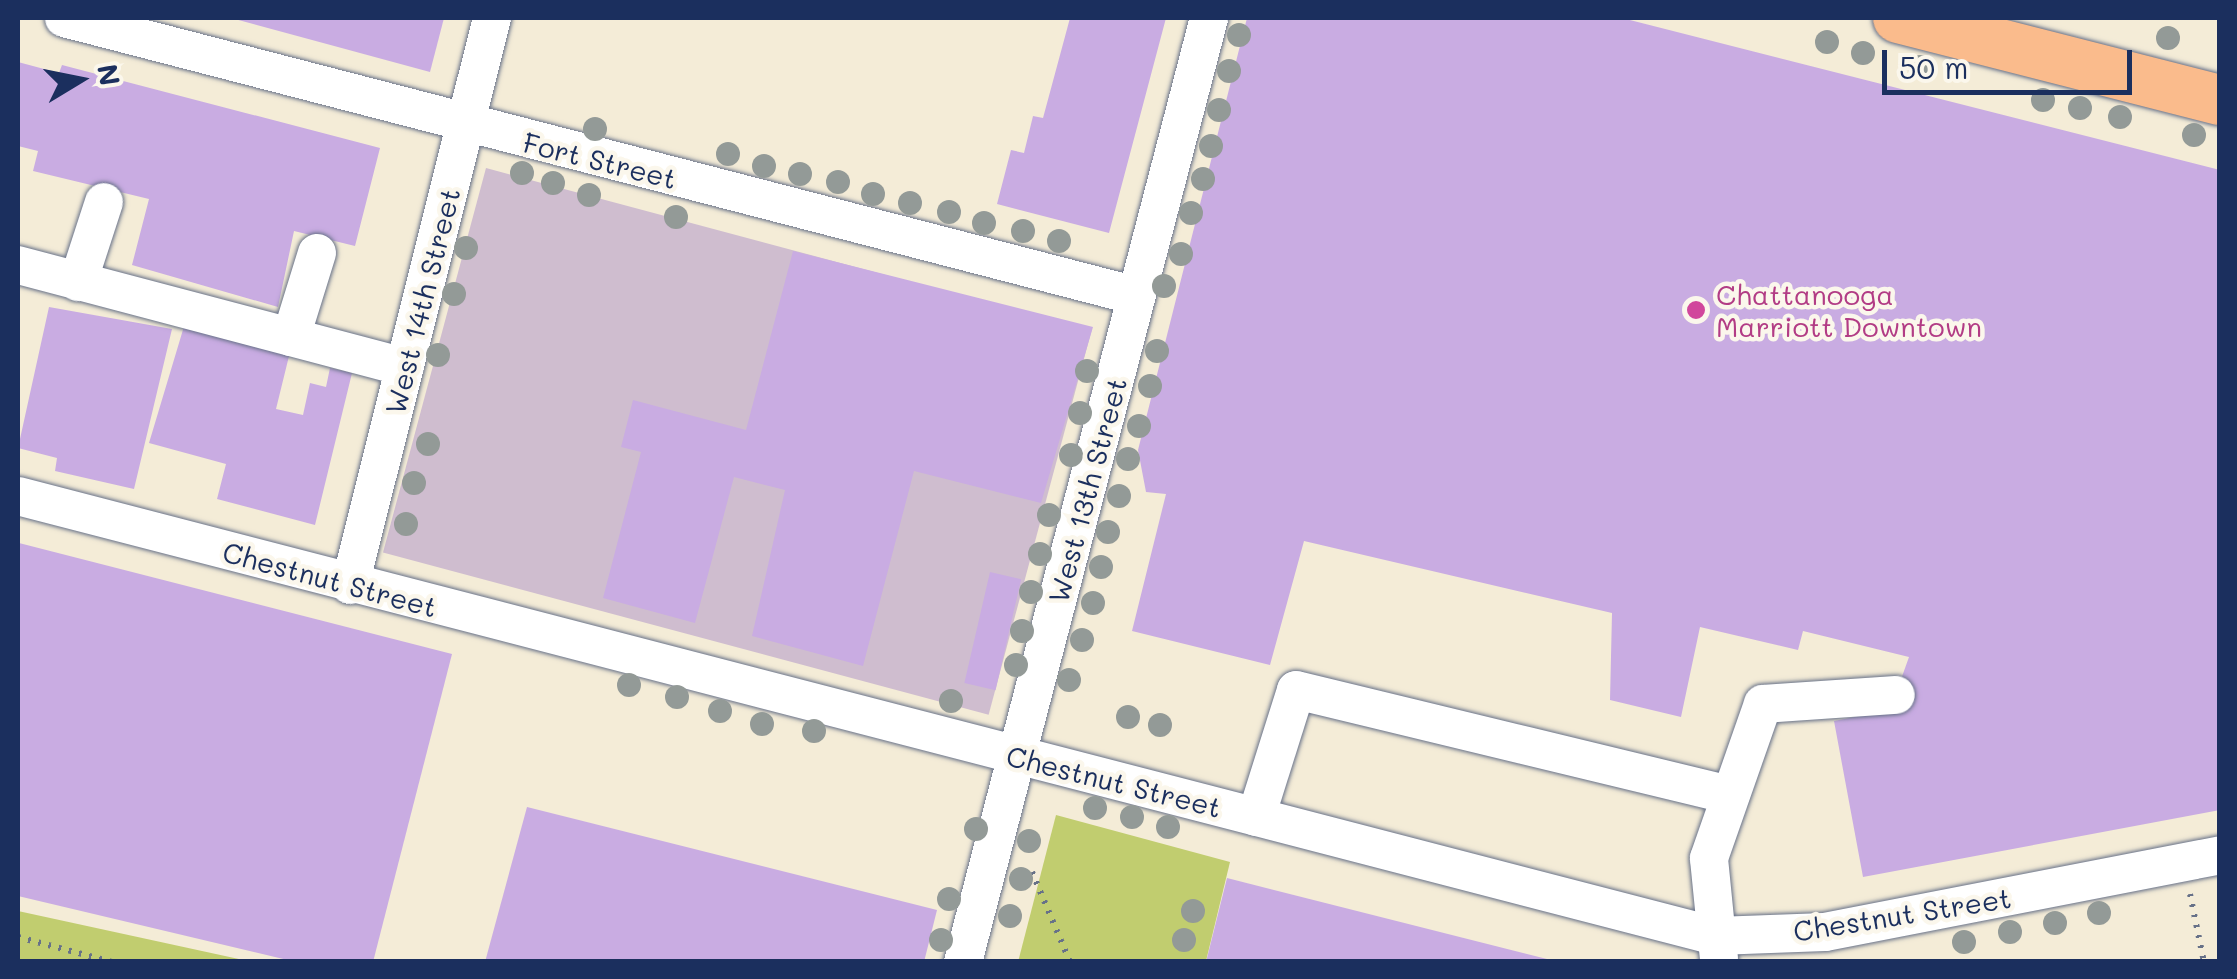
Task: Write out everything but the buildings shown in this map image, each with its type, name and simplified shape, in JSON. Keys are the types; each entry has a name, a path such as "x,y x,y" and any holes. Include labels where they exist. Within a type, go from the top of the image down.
{"main road":[{"path":"1918,20 2220,100"}],"street":[{"name":"Fort Street","path":"64,18 466,128 1137,296"},
{"name":"West 14th Street","path":"350,585 492,18"},
{"name":"West 13th Street","path":"963,962 1209,18"},
{"path":"78,282 104,202"},
{"path":"291,338 317,252"},
{"path":"18,265 405,367"},
{"name":"Chestnut Street","path":"18,496 1256,818 1718,949 2202,859"},
{"path":"1256,818 1296,690 1731,794"},
{"path":"1718,949 1710,858 1763,704 1896,696"}],"path":[{"path":"2202,859 2204,962"},
{"path":"1032,872 1070,962"},
{"path":"18,937 112,962"}],"shaded area":[{"path":"486,168 1092,330 989,715 383,552"}],"green space":[{"path":"1056,815 1230,862 1206,961 1018,962"},
{"path":"18,911 248,961 18,961"}],"place":[{"name":"Chattanooga Marriott Downtown","path":"1696,310"}]}
